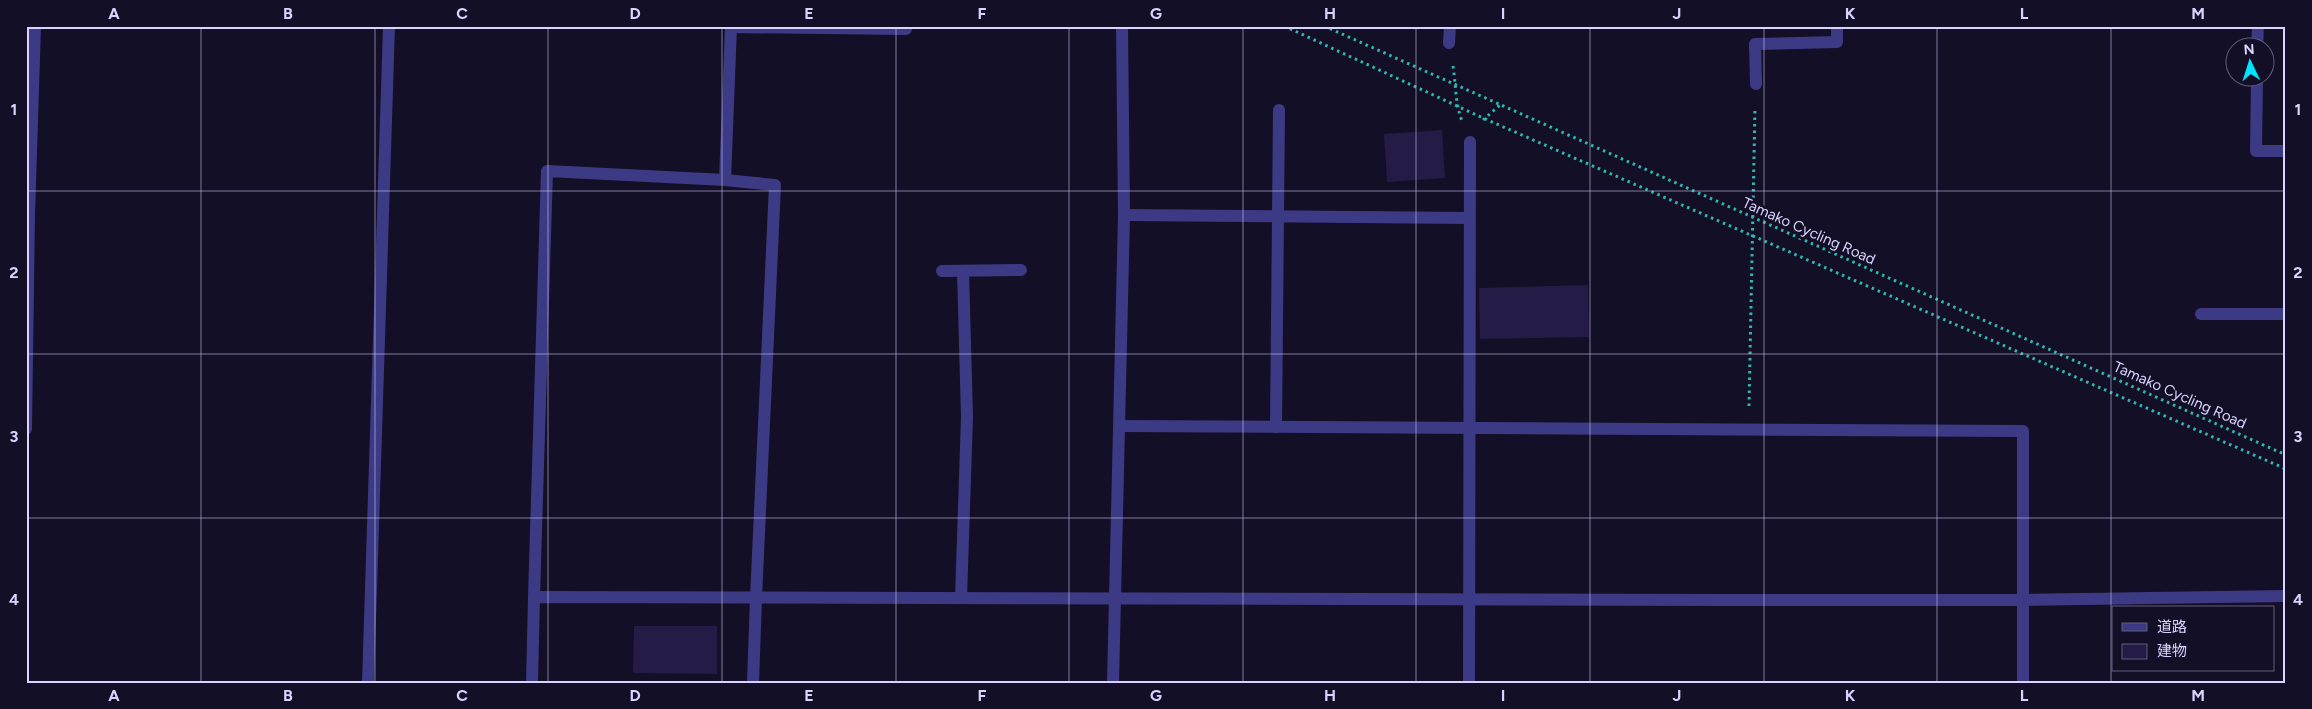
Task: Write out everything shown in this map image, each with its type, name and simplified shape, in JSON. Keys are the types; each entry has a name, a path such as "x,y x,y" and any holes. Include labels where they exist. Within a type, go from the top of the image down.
{"street":[{"path":"26,429 29,215 35,26"},
{"path":"368,683 389,26"},
{"path":"725,180 731,27 906,29 906,26"},
{"path":"1114,683 1124,215 1122,26"},
{"path":"1449,43 1450,26"},
{"path":"1756,84 1755,44 1837,42 1837,26"},
{"path":"2257,88 2256,152 2286,151"},
{"path":"1276,427 1279,110"},
{"path":"1468,683 1470,428 1468,218 1470,142"},
{"path":"532,683 548,171 725,180 775,185 752,683"},
{"path":"1124,215 1468,218"},
{"path":"942,271 1021,270"},
{"path":"961,598 967,417 963,271"},
{"path":"2201,314 2286,314"},
{"path":"1120,426 2023,431 2023,683"},
{"path":"534,597 2023,600 2286,596"}],"path":[{"path":"1284,26 1456,106 2286,469"},
{"name":"Tamako Cycling Road","path":"1324,26 1457,87 2286,455"},
{"path":"1748,429 1756,84"},
{"path":"1456,106 1457,87"}],"building":[{"path":"1442,130 1445,178 1387,182 1384,134"},
{"path":"1588,285 1589,337 1480,339 1479,288"},
{"path":"634,626 717,626 717,674 633,673"}]}
